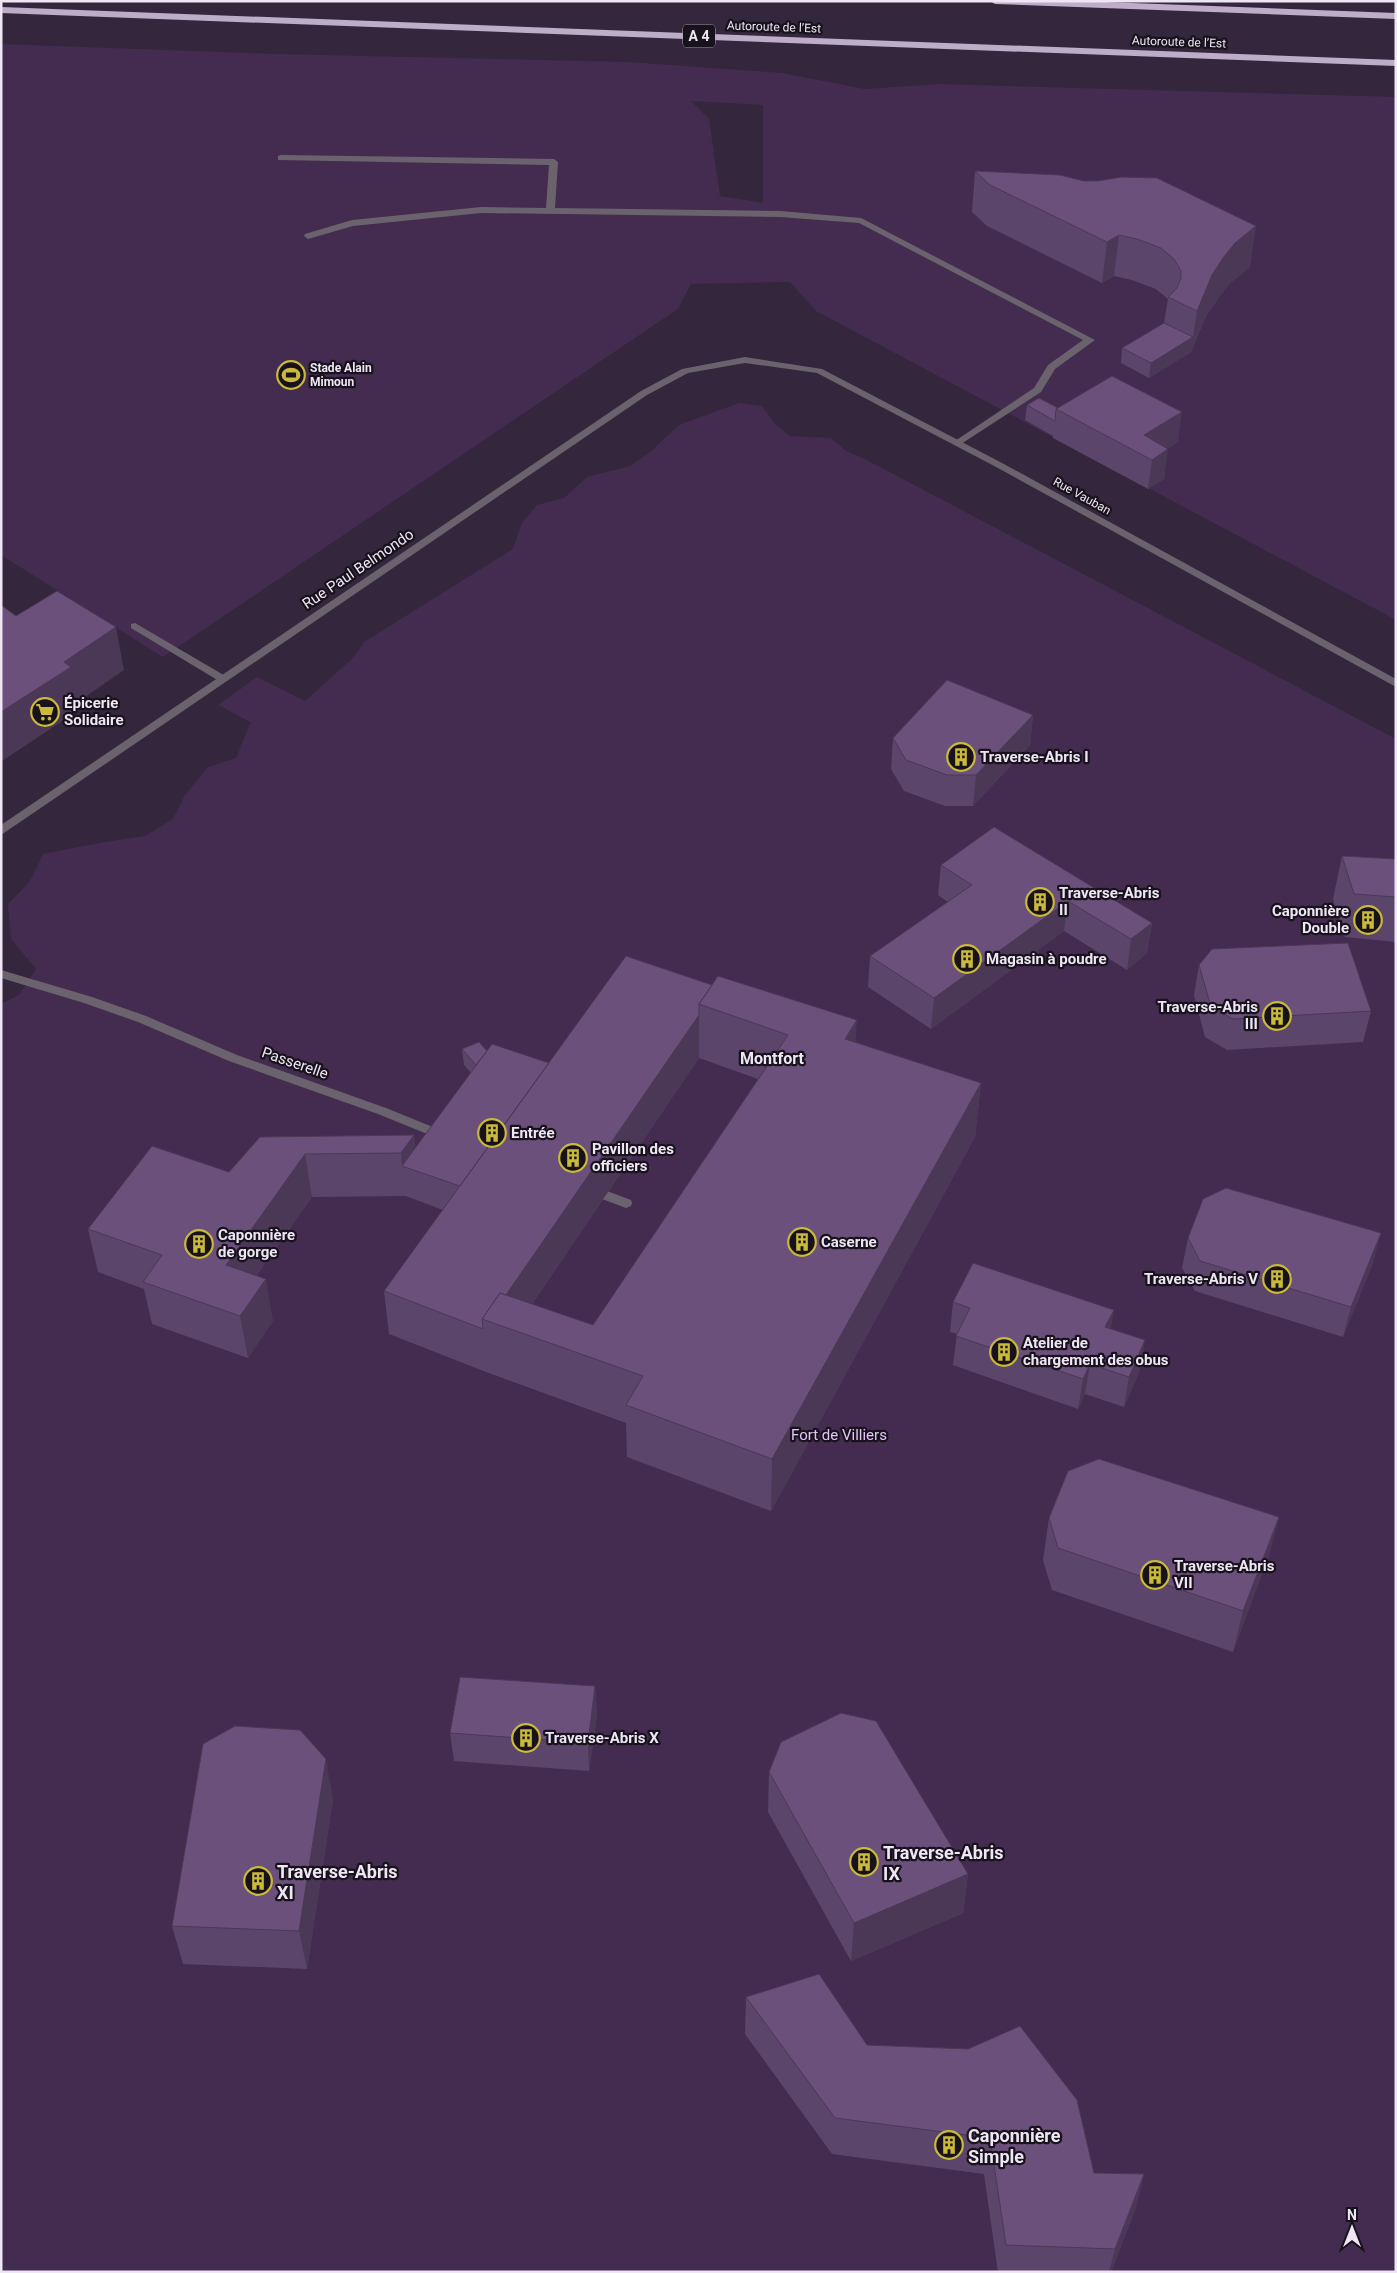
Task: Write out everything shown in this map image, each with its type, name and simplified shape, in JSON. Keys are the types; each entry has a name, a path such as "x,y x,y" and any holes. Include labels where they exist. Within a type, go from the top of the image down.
{"highway":[{"path":"995,1 1396,16"},
{"name":"Autoroute de l’Est","path":"1,10 1396,63"}],"street":[{"path":"281,158 554,162 550,211"},
{"path":"308,236 352,223 481,210 780,214 862,221 1090,340 1051,367 1038,390 958,443"},
{"name":"Rue Vauban","path":"745,360 819,370 958,443 1396,684"},
{"name":"Rue Paul Belmondo","path":"1,831 644,393 685,371 745,360"},
{"path":"135,626 223,679"},
{"name":"Passerelle","path":"1,974 97,1003 142,1019 233,1058 346,1098 441,1135"},
{"path":"607,1196 626,1204"}],"green space":[{"name":"Stade Alain Mimoun","path":"1,44 276,54 628,62 782,73 865,89 940,84 1396,97 1396,620 816,311 790,282 691,284 678,309 163,657 1,555","holes":["691,101 763,105 763,203 720,196 709,119"]},
{"name":"Fort de Villiers","path":"739,403 762,406 775,424 790,436 831,438 846,451 865,459 1396,739 1396,2272 1,2272 1,1004 19,995 36,969 11,939 8,904 30,881 43,854 145,836 173,819 185,795 208,767 236,758 252,723 218,705 257,677 305,701 354,657 364,642 513,549 522,523 537,505 564,498 587,477 630,466 650,452 679,425"}],"building":[{"path":"975,171 1060,175 1084,181 1122,177 1157,178 1256,226 1235,243 1223,258 1212,275 1197,311 1168,297 1177,288 1181,278 1181,271 1174,259 1161,248 1137,239 1119,235 1107,242 990,185"},
{"path":"1164,323 1193,337 1151,363 1122,348"},
{"path":"1112,376 1182,412 1144,435 1168,449 1152,460 1056,409"},
{"path":"1039,398 1058,408 1056,409 1055,421 1027,405"},
{"path":"57,591 116,627 64,662 71,667 1,712 1,605 16,616"},
{"path":"947,680 1033,715 976,775 947,775 906,760 893,738"},
{"path":"994,827 1152,923 1131,939 1068,901 934,998 870,956 972,885 941,865"},
{"path":"1342,856 1396,859 1396,897 1354,894"},
{"path":"1348,943 1371,1011 1233,1019 1211,1007 1199,965 1212,949"},
{"name":"Pavillon des officiers","path":"626,956 712,985 699,1004 699,1015 506,1295 500,1293 482,1319 483,1329 384,1291"},
{"name":"Caserne","path":"718,976 857,1020 845,1039 981,1083 772,1459 626,1405 643,1376 482,1319 500,1293 593,1325 788,1035 699,1004"},
{"path":"479,1042 487,1051 476,1065 462,1049"},
{"path":"492,1044 549,1063 460,1186 402,1166"},
{"path":"414,1135 401,1153 305,1154 226,1265 266,1279 240,1316 143,1282 162,1255 88,1229 152,1146 229,1172 260,1137"},
{"path":"1226,1188 1381,1233 1351,1307 1200,1261 1188,1238 1203,1199"},
{"path":"973,1263 1114,1310 1105,1327 1145,1340 1129,1377 1090,1364 1083,1379 956,1336 970,1308 953,1302"},
{"path":"1099,1459 1279,1517 1243,1611 1058,1548 1049,1518 1068,1471"},
{"path":"460,1677 595,1686 588,1743 450,1733"},
{"name":"Traverse-Abris IX","path":"841,1713 876,1721 968,1874 854,1923 769,1772 781,1742"},
{"name":"Traverse-Abris XI","path":"235,1726 300,1730 326,1759 299,1931 172,1926 203,1744"},
{"name":"Caponnière Simple","path":"819,1974 867,2045 968,2049 1020,2026 1077,2100 1094,2173 1144,2174 1115,2249 1006,2245 990,2138 835,2118 746,1997"}],"place":[{"name":"Stade Alain Mimoun","path":"291,375"},
{"name":"Épicerie Solidaire","path":"45,712"},
{"name":"Traverse-Abris I","path":"961,757"},
{"name":"Traverse-Abris II","path":"1040,902"},
{"name":"Caponnière Double","path":"1368,920"},
{"name":"Magasin à poudre","path":"967,959"},
{"name":"Traverse-Abris III","path":"1277,1016"},
{"name":"Entrée","path":"492,1133"},
{"name":"Pavillon des officiers","path":"573,1158"},
{"name":"Caserne","path":"802,1242"},
{"name":"Caponnière de gorge","path":"199,1244"},
{"name":"Traverse-Abris V","path":"1277,1279"},
{"name":"Atelier de chargement des obus","path":"1004,1352"},
{"name":"Traverse-Abris VII","path":"1155,1575"},
{"name":"Traverse-Abris X","path":"526,1738"},
{"name":"Traverse-Abris IX","path":"864,1862"},
{"name":"Traverse-Abris XI","path":"258,1881"},
{"name":"Caponnière Simple","path":"949,2145"}],"district":[{"name":"Montfort","path":"772,1058"}]}
